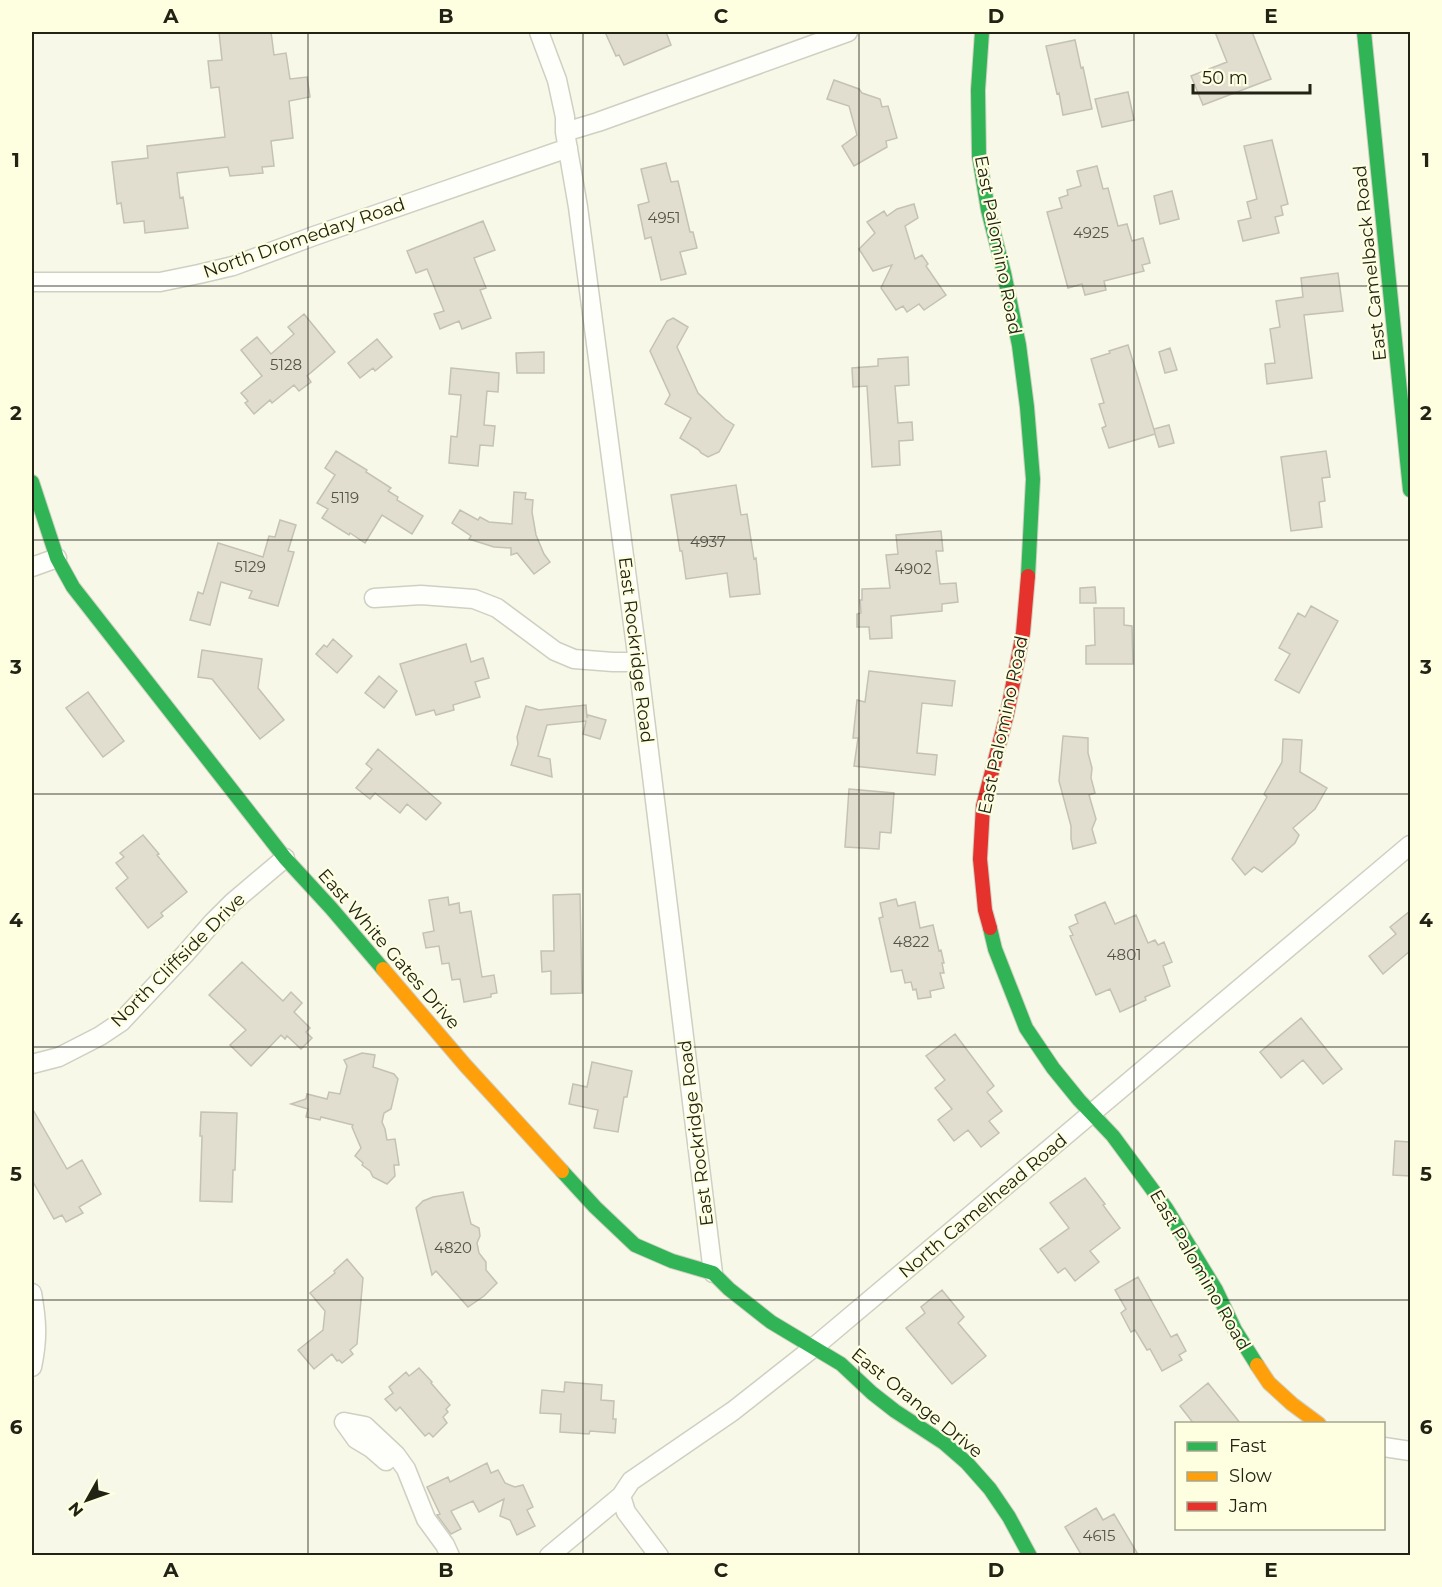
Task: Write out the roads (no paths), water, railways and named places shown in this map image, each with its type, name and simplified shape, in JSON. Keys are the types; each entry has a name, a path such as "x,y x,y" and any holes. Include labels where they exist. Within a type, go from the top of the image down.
{"street":[{"name":"East Rockridge Road","path":"539,32 557,80 566,117 566,140 580,218 638,662 713,1274"},
{"name":"North Dromedary Road","path":"32,282 160,282 233,266 566,140 598,122 848,32"},
{"name":"East Palomino Road","path":"982,32 978,90 979,156 988,210 1019,345 1033,479 1023,633 1007,714 983,806 980,859 985,910 995,950 1026,1028 1053,1068 1113,1136 1166,1208 1216,1290 1235,1330 1269,1383 1316,1422"},
{"name":"East Camelback Road","path":"1364,32 1405,367 1410,490"},
{"name":"East White Gates Drive","path":"32,482 57,558 73,587 285,858 331,908 465,1065 603,1215 635,1245 672,1261 713,1274 771,1322 813,1348"},
{"path":"32,567 57,558"},
{"path":"374,598 421,595 474,598 497,608 555,651 574,659 612,663 638,662"},
{"name":"North Camelhead Road","path":"549,1556 621,1496 631,1481 734,1411 813,1348 1410,845"},
{"name":"North Cliffside Drive","path":"32,1064 59,1057 100,1036 121,1022 233,902 285,858"},
{"path":"32,1293 36,1316 36,1348 32,1367"},
{"name":"East Orange Drive","path":"813,1348 841,1364 872,1393 944,1443 967,1463 990,1489 1009,1517 1030,1556"},
{"path":"444,1556 436,1551 422,1532 410,1509 402,1484 388,1462 356,1439 344,1422 365,1426 396,1455 406,1468 426,1519 450,1556"},
{"path":"1385,1447 1410,1451"},
{"path":"621,1496 626,1512 659,1556"}]}
